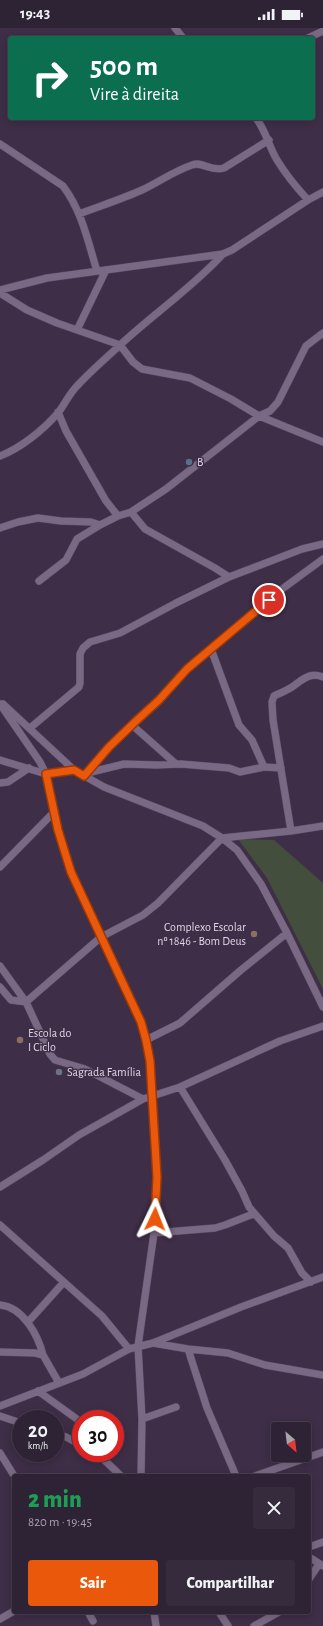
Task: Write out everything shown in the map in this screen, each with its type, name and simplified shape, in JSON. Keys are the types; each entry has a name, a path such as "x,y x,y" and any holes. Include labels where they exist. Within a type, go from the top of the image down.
{"street":[{"path":"175,28 181,36"},
{"path":"312,36 323,31"},
{"path":"258,120 264,128 276,159 290,180 308,200"},
{"path":"79,214 141,191 194,164 199,164 218,170 224,168 268,140"},
{"path":"0,144 63,186 79,214 97,271"},
{"path":"0,290 48,278 223,254 232,250 308,200 323,192"},
{"path":"0,456 13,450 31,437 58,412 66,398 77,386 120,345 201,277 223,254"},
{"path":"77,330 106,270"},
{"path":"0,293 27,310 57,324 120,345 133,362 142,369 190,378 231,399 259,416 323,442"},
{"path":"38,581 66,560 77,539 118,516 131,512 166,489 259,416 270,411 278,402 306,346 323,333"},
{"path":"58,412 66,430 106,501 118,516"},
{"path":"131,512 145,529 229,577"},
{"path":"0,528 18,522 38,518 61,521 91,522 100,525"},
{"path":"30,728 78,687 80,683 80,654 83,648 90,642 120,634 176,603 229,577 302,550 323,544"},
{"path":"85,775 132,725 159,700 187,669 274,595 323,559"},
{"path":"211,649 239,725 252,740 264,767"},
{"path":"291,831 273,720 272,702 274,696 291,688 303,678 314,675 323,677"},
{"path":"0,701 74,770 104,787 203,826 237,850 250,867 287,933 323,1007"},
{"path":"0,704 40,762 46,774 58,830 71,872 141,1022 150,1061 157,1177 154,1233 138,1346 142,1418 141,1474"},
{"path":"132,725 176,764"},
{"path":"0,760 46,774 74,770"},
{"path":"85,775 124,764 150,766 176,764 229,768 240,772 264,767 281,768"},
{"path":"0,782 8,782 29,768"},
{"path":"0,867 55,811"},
{"path":"0,987 11,1000 26,1002 101,937 143,915 158,904 222,838 323,826"},
{"path":"146,1040 180,1023 241,970 287,933"},
{"path":"0,966 26,1002 50,1054 55,1060 85,1069 143,1099"},
{"path":"0,1187 44,1160 79,1135 143,1099 180,1087 280,1041 323,1026"},
{"path":"180,1087 225,1160 254,1214 288,1248 302,1273 311,1282"},
{"path":"154,1233 215,1228 225,1226 254,1214"},
{"path":"0,1225 102,1316 129,1349"},
{"path":"0,1406 83,1374 129,1349 153,1343 323,1277"},
{"path":"28,1322 64,1282"},
{"path":"0,1305 11,1308 28,1322 39,1339 44,1354 59,1383"},
{"path":"153,1343 188,1349 228,1353 265,1365 323,1375"},
{"path":"188,1349 207,1408 235,1474"},
{"path":"0,1352 44,1354"},
{"path":"38,1391 72,1416"},
{"path":"142,1418 176,1407"},
{"path":"0,1416 12,1420"},
{"path":"261,1474 323,1452"},
{"path":"0,1453 13,1474"},
{"path":"106,1462 119,1474"},
{"path":"311,1546 323,1542"},
{"path":"311,1558 321,1565 311,1577"},
{"path":"0,1619 12,1613"},
{"path":"89,1614 93,1621"},
{"path":"154,1614 156,1626"},
{"path":"220,1614 228,1626"},
{"path":"254,1626 275,1614"}],"green space":[{"path":"238,839 274,840 323,883 323,989 267,878"}],"place":[{"name":"B","path":"189,462"},
{"name":"Complexo Escolar nº 1846 - Bom Deus","path":"254,934"},
{"name":"Escola do I Ciclo","path":"20,1040"},
{"name":"Sagrada Família","path":"59,1072"}],"route":[{"path":"155,1219 157,1177 150,1061 146,1040 141,1022 71,872 58,830 46,774 74,770 84,776 109,747 150,709 187,669 269,600"}]}
